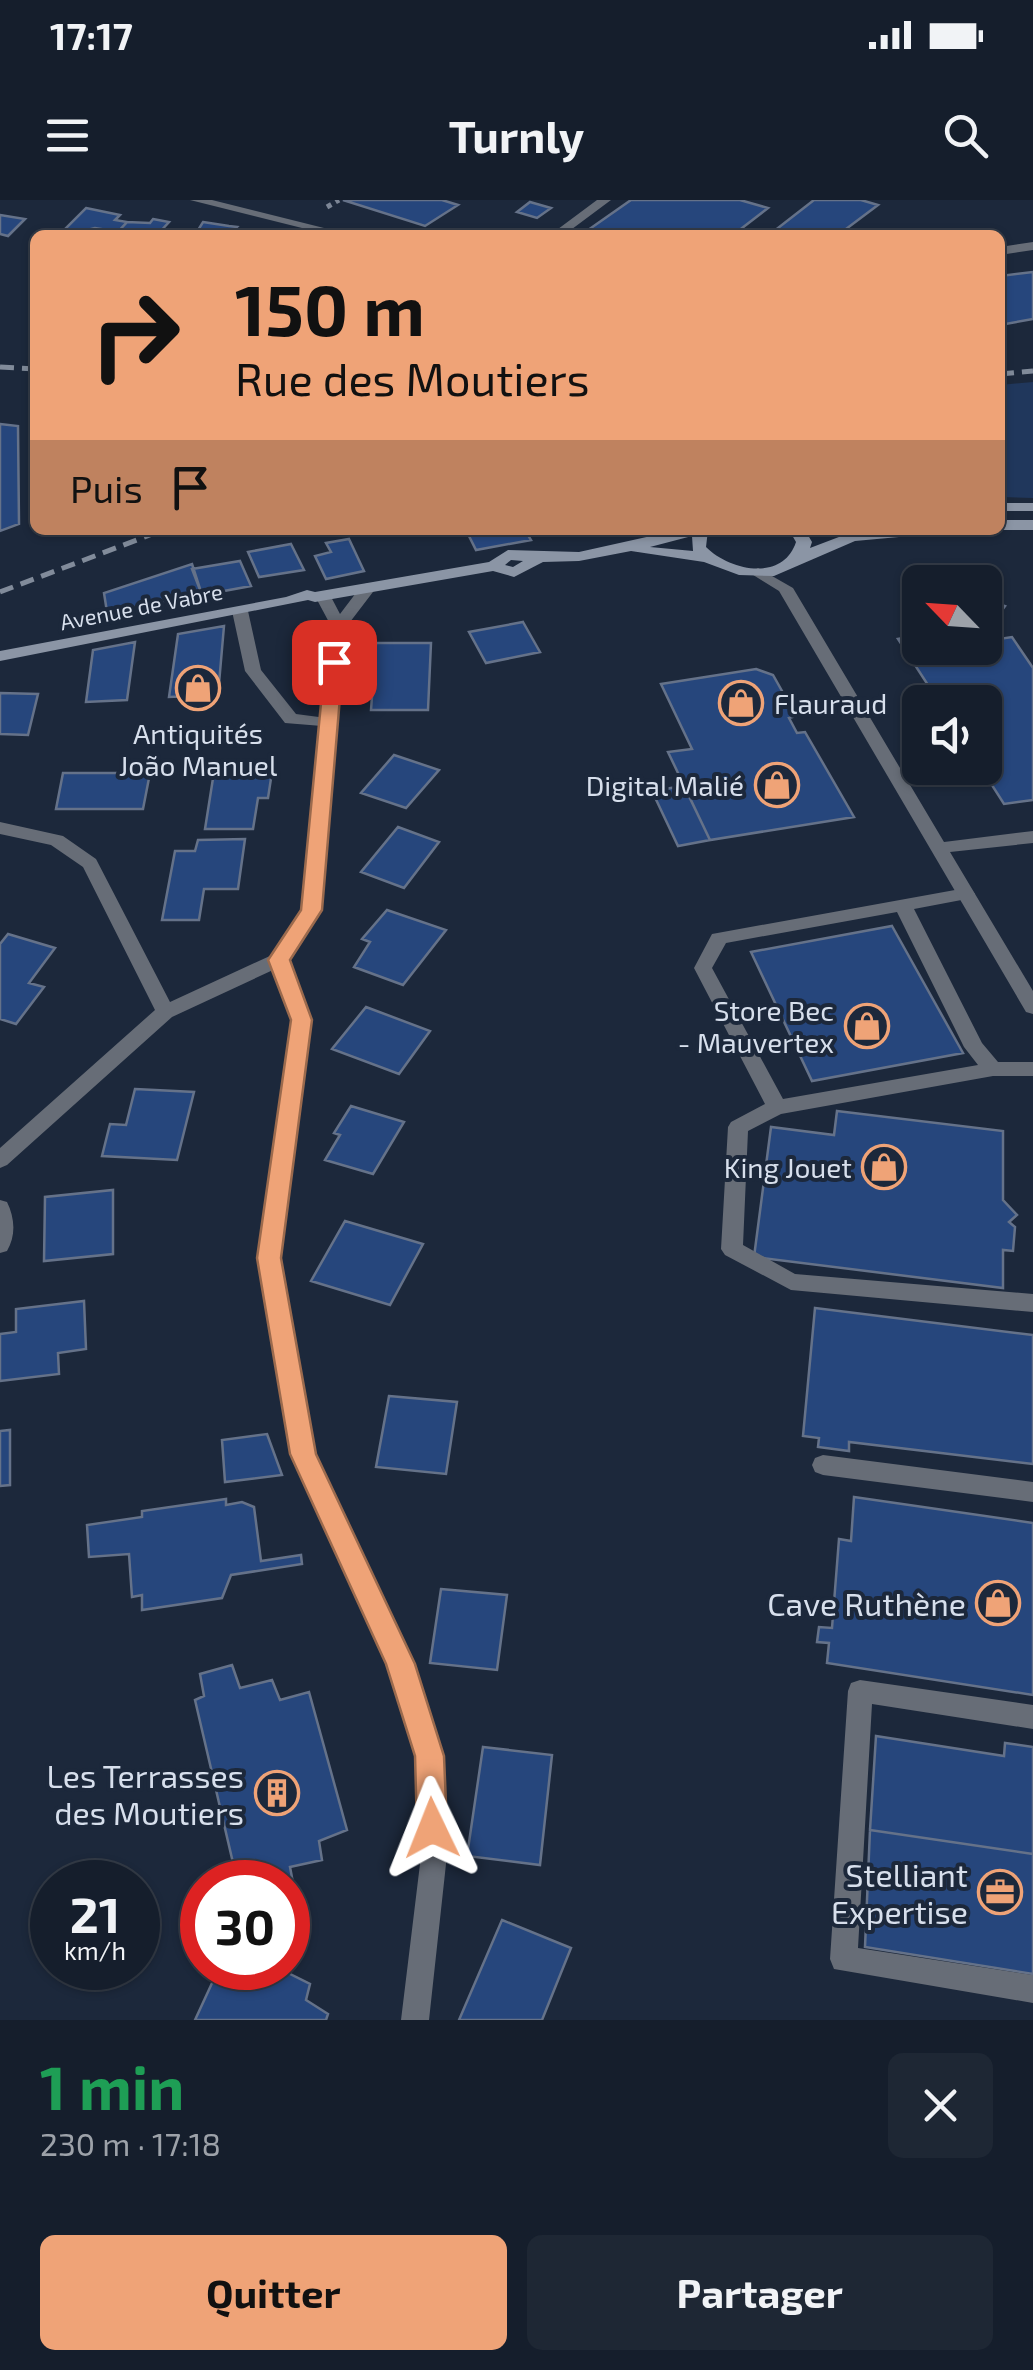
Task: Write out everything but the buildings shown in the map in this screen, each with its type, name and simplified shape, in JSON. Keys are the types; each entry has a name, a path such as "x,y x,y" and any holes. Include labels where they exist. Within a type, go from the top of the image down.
{"main road":[{"path":"1005,507 1033,507"},
{"path":"1005,526 1033,525"},
{"name":"Avenue de Vabre","path":"0,656 494,566 514,572 537,560 626,548 678,535"},
{"path":"698,535 698,548 704,557"},
{"path":"793,562 804,542 800,535"},
{"path":"758,573 852,537 872,535"},
{"name":"Avenue de Vabre","path":"626,548 704,557 728,569 758,573"}],"street":[{"path":"196,200 325,230"},
{"path":"563,230 605,200"},
{"path":"1005,250 1033,246"},
{"path":"784,588 793,562"},
{"path":"758,573 784,588 1033,1007"},
{"path":"0,1160 165,1012 279,960 312,910 338,626 368,588"},
{"path":"319,597 338,626"},
{"path":"240,611 254,670 291,719 328,724"},
{"path":"0,828 58,840 90,863 165,1012"},
{"path":"938,848 1033,836"},
{"path":"778,1107 703,968 719,938 966,894"},
{"path":"902,906 974,1048 993,1069"},
{"path":"279,960 302,1020 269,1258 303,1454 400,1664 429,1756 433,1864 416,2020"},
{"path":"1033,1069 993,1069 778,1107 738,1127 732,1249 791,1282 1033,1303"},
{"path":"0,1208 4,1238 0,1246"},
{"path":"824,1465 1033,1492"},
{"path":"1033,1717 860,1690 844,1959 1033,1988"}],"shaded area":[{"path":"1033,382 1033,498 1005,497 1005,385"}],"railway":[{"path":"0,367 30,369"},
{"path":"1005,374 1033,371"},
{"path":"0,592 150,535"}],"place":[{"name":"Antiquités João Manuel","path":"198,688"},
{"name":"Flauraud","path":"741,703"},
{"name":"Digital Malié","path":"777,785"},
{"name":"Store Bec - Mauvertex","path":"867,1026"},
{"name":"King Jouet","path":"884,1167"},
{"name":"Cave Ruthène","path":"998,1603"},
{"name":"Les Terrasses des Moutiers","path":"277,1793"},
{"name":"Stelliant Expertise","path":"1000,1892"}],"route":[{"path":"334,662 312,910 279,960 302,1020 269,1258 303,1454 400,1664 429,1756 432,1828"}]}
